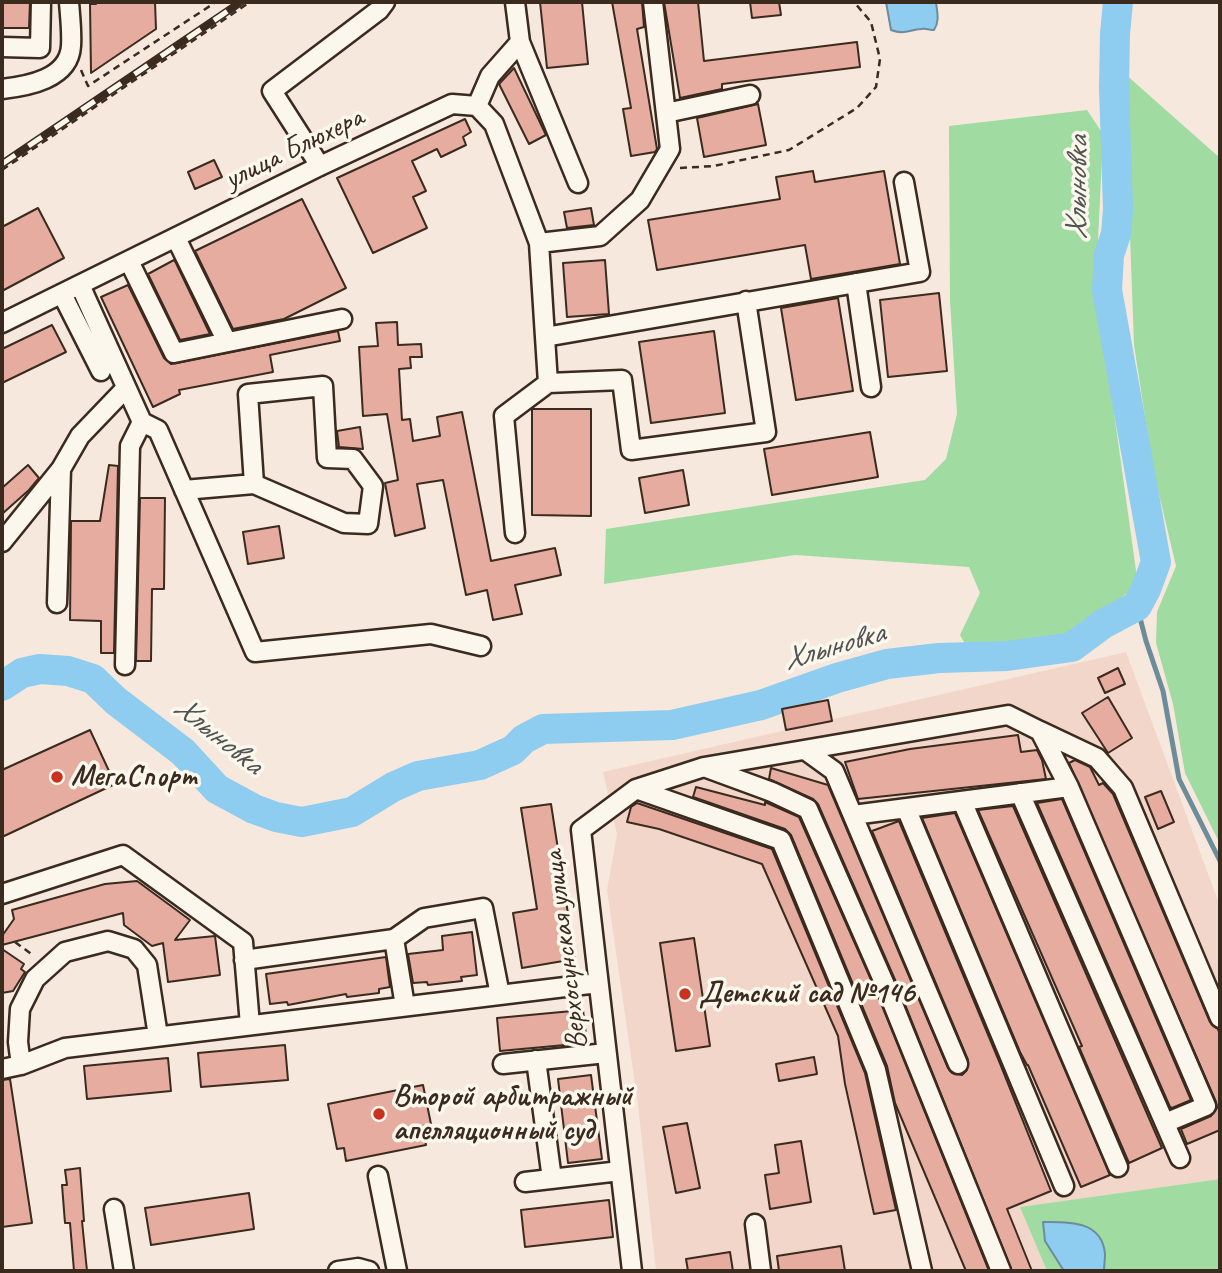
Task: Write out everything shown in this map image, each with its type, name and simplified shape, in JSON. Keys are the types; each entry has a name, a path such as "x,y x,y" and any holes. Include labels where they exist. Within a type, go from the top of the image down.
{"street":[{"path":"2,47 40,48 41,2"},
{"path":"2,89 50,76 68,60 71,47 69,2"},
{"path":"320,166 272,91 379,10 385,2"},
{"path":"515,2 520,42 578,183"},
{"path":"539,243 600,236 640,200 670,149 653,2"},
{"path":"520,42 490,75 477,106 494,124 539,243 548,383"},
{"path":"666,113 750,95"},
{"name":"улица Блюхера","path":"2,323 452,104 477,106"},
{"path":"545,337 920,272 904,182"},
{"path":"176,239 227,342"},
{"path":"129,261 174,353 342,319"},
{"path":"856,283 871,387"},
{"path":"80,285 142,422 158,430 255,652 431,634 481,646"},
{"path":"62,293 101,371"},
{"path":"515,533 504,416 548,383 622,380 631,450 766,432 746,301"},
{"path":"184,491 254,484 344,523 368,524 373,486 353,459 327,458 323,386 248,394 254,484"},
{"path":"2,542 61,469 80,436 126,388"},
{"path":"125,665 130,446 142,422"},
{"path":"57,603 61,469"},
{"path":"636,789 704,767 1007,715 1097,758 1123,788 1220,1018"},
{"path":"1040,731 1069,787 1213,1103 1165,1124"},
{"path":"805,750 834,771 958,1064"},
{"path":"704,767 772,792 808,809 886,987 1001,1271"},
{"path":"853,815 1069,787"},
{"path":"636,789 781,840 876,1070 922,1271"},
{"name":"Верхосунская улица","path":"632,1271 581,830 636,789"},
{"path":"1020,793 1180,1158"},
{"path":"962,801 1118,1167"},
{"path":"906,808 1064,1186"},
{"path":"2,894 123,855 243,942 250,1025"},
{"path":"244,960 394,939 424,918 483,908 500,995"},
{"path":"394,939 405,1006"},
{"path":"22,1065 18,1042 20,1009 36,979 65,952 108,941 134,949 147,965 158,1036"},
{"path":"2,1069 22,1065 65,1048 598,983"},
{"path":"503,1064 606,1053"},
{"path":"536,1060 552,1179"},
{"path":"525,1182 620,1171"},
{"path":"378,1175 397,1271"},
{"path":"114,1209 124,1271"},
{"path":"755,1224 761,1271"},
{"path":"338,1271 358,1268 369,1271"}],"path":[{"path":"71,47 88,86 216,2"},
{"path":"2,170 250,2"},
{"path":"659,168 714,166 789,150 857,108 876,87 880,59 870,22 854,2"}],"shaded area":[{"path":"1126,652 1220,906 1220,1179 1021,1207 1047,1271 656,1271 638,1105 607,890 617,834 603,772"}],"green space":[{"path":"1124,73 1220,158 1220,844 1185,773 1173,704 1156,643 1157,612 1176,566 1153,469 1134,345"},
{"path":"1087,110 1103,134 1096,283 1138,585 1063,642 968,649 960,635 980,593 969,567 795,555 604,584 606,529 925,480 946,459 957,414 950,301 949,126"},
{"path":"1220,1179 1220,1271 1047,1271 1020,1207"}],"water":[{"path":"886,2 936,2 936,27 934,30 891,30"},
{"path":"1043,1222 1073,1223 1091,1229 1102,1243 1105,1254 1104,1271 1064,1271 1045,1241"}],"building":[{"path":"2,2 30,2 29,28 2,28"},
{"path":"155,2 156,29 91,73 90,4"},
{"path":"540,2 582,2 588,64 547,68"},
{"path":"612,2 642,2 644,27 637,29 657,149 655,152 631,156 623,109 631,108"},
{"path":"664,2 698,2 704,61 857,42 860,67 722,84 722,89 680,98"},
{"path":"750,2 779,2 781,15 752,18"},
{"path":"514,68 546,135 529,144 499,84"},
{"path":"758,104 766,145 704,157 697,118"},
{"path":"465,119 471,132 463,137 466,145 441,157 437,149 412,161 426,191 413,197 427,228 373,253 337,178"},
{"path":"214,160 222,177 195,189 188,172"},
{"path":"813,171 815,182 884,171 900,264 811,279 805,245 657,270 648,220 780,199 776,177"},
{"path":"302,199 346,288 284,319 233,329 195,251"},
{"path":"38,208 64,258 2,291 2,227"},
{"path":"591,208 594,225 567,228 564,212"},
{"path":"174,260 210,334 180,340 148,274"},
{"path":"605,260 609,314 567,317 563,263"},
{"path":"128,285 164,358 171,364 338,331 340,341 270,355 273,372 179,390 180,394 153,407 101,297"},
{"path":"939,293 947,371 888,377 880,300"},
{"path":"838,298 853,391 796,400 781,308"},
{"path":"397,322 398,345 421,344 422,357 410,357 411,368 399,369 402,420 410,419 413,441 440,436 437,417 462,412 491,561 555,548 561,575 515,585 522,614 493,620 487,590 466,595 443,480 417,484 425,528 395,536 385,483 398,480 387,414 363,416 359,347 378,346 376,323"},
{"path":"52,325 66,352 2,383 2,349"},
{"path":"714,331 725,413 651,423 639,342"},
{"path":"532,409 591,409 591,516 532,515"},
{"path":"360,427 363,449 339,447 337,431"},
{"path":"870,432 878,477 772,495 764,449"},
{"path":"28,465 39,478 2,514 2,488"},
{"path":"109,465 118,466 114,653 101,653 101,621 70,620 71,521 100,521"},
{"path":"683,470 689,505 645,513 639,478"},
{"path":"140,498 165,498 164,589 152,589 151,661 136,661"},
{"path":"279,526 284,558 248,564 243,532"},
{"path":"1118,668 1125,684 1105,693 1098,678"},
{"path":"1108,697 1132,738 1108,753 1082,713"},
{"path":"828,700 832,721 786,730 782,709"},
{"name":"МегаСпорт","path":"90,730 115,784 2,837 2,770"},
{"path":"1018,735 1021,752 1037,750 1046,779 858,799 845,762 910,749"},
{"path":"1075,760 1090,767 1099,785 1103,783 1113,794 1210,1022 1220,1035 1220,1130 1187,1144 1181,1129 1211,1116 1217,1108 1216,1102 1069,763"},
{"path":"771,768 828,785 948,1068 952,1073 962,1075 967,1070 968,1060 872,831 899,821 1051,1191 1007,1209 1032,1271 1012,1271 896,982 818,804 813,799 769,779"},
{"path":"696,787 765,805 765,802 799,817 876,991 989,1271 966,1271 895,1103 887,1066 791,835 785,829 693,797"},
{"path":"1161,791 1174,822 1158,829 1145,797"},
{"path":"1062,799 1191,1100 1172,1108 1037,803"},
{"path":"637,803 772,849 865,1073 896,1210 874,1214 845,1084 838,1036 762,864 659,829 627,822 631,807"},
{"path":"551,804 575,959 522,968 513,913 537,909 521,808"},
{"path":"1013,806 1162,1148 1129,1163 1079,1047 1082,1046 978,810"},
{"path":"955,813 1110,1175 1081,1187 1020,1052 922,818"},
{"path":"137,881 190,920 175,940 215,936 220,975 168,982 163,943 152,946 124,925 123,913 2,945 2,936 14,919 12,910 105,884"},
{"path":"472,932 477,975 461,977 462,981 428,985 427,982 413,983 408,954 443,950 442,936"},
{"name":"Детский сад №146","path":"694,938 710,1046 676,1051 660,943"},
{"path":"2,949 24,964 21,969 25,972 13,991 2,993"},
{"path":"386,957 390,987 379,989 379,993 347,997 346,994 288,1005 287,1002 270,1004 266,974"},
{"path":"583,1010 587,1043 500,1051 497,1018"},
{"path":"285,1045 288,1080 201,1087 198,1053"},
{"path":"814,1057 817,1074 779,1081 776,1064"},
{"path":"168,1058 171,1091 87,1099 84,1066"},
{"path":"591,1075 602,1159 568,1163 558,1079"},
{"path":"10,1079 32,1223 2,1227 2,1080"},
{"name":"Второй арбитражный апелляционный суд","path":"423,1085 431,1124 423,1126 426,1145 346,1161 344,1148 337,1149 328,1104"},
{"path":"687,1123 700,1188 676,1193 663,1127"},
{"path":"801,1141 811,1202 770,1209 765,1175 779,1173 775,1145"},
{"path":"80,1168 87,1271 74,1271 70,1223 65,1223 62,1185 67,1185 65,1170"},
{"path":"249,1193 254,1229 151,1245 145,1208"},
{"path":"609,1200 613,1237 525,1247 521,1210"},
{"path":"841,1246 845,1271 779,1271 777,1256"},
{"path":"730,1252 733,1271 688,1271 686,1259"}],"waterway":[{"name":"Хлыновка","path":"2,686 22,673 40,669 68,671 93,679 116,701 183,752 217,789 254,809 302,822 352,812 393,787 418,776 480,765 513,750 524,739 543,729 672,725 761,705 837,678 887,664 939,658 1007,656 1072,647 1103,624 1137,606 1156,562 1107,290 1109,255 1116,234 1118,209 1114,88 1118,2"},
{"path":"1137,606 1163,691 1179,779 1220,861"}],"railway":[{"path":"2,164 241,2"}],"place":[{"name":"МегаСпорт","path":"57,777"},
{"name":"Детский сад №146","path":"685,994"},
{"name":"Второй арбитражный апелляционный суд","path":"379,1114"}]}
